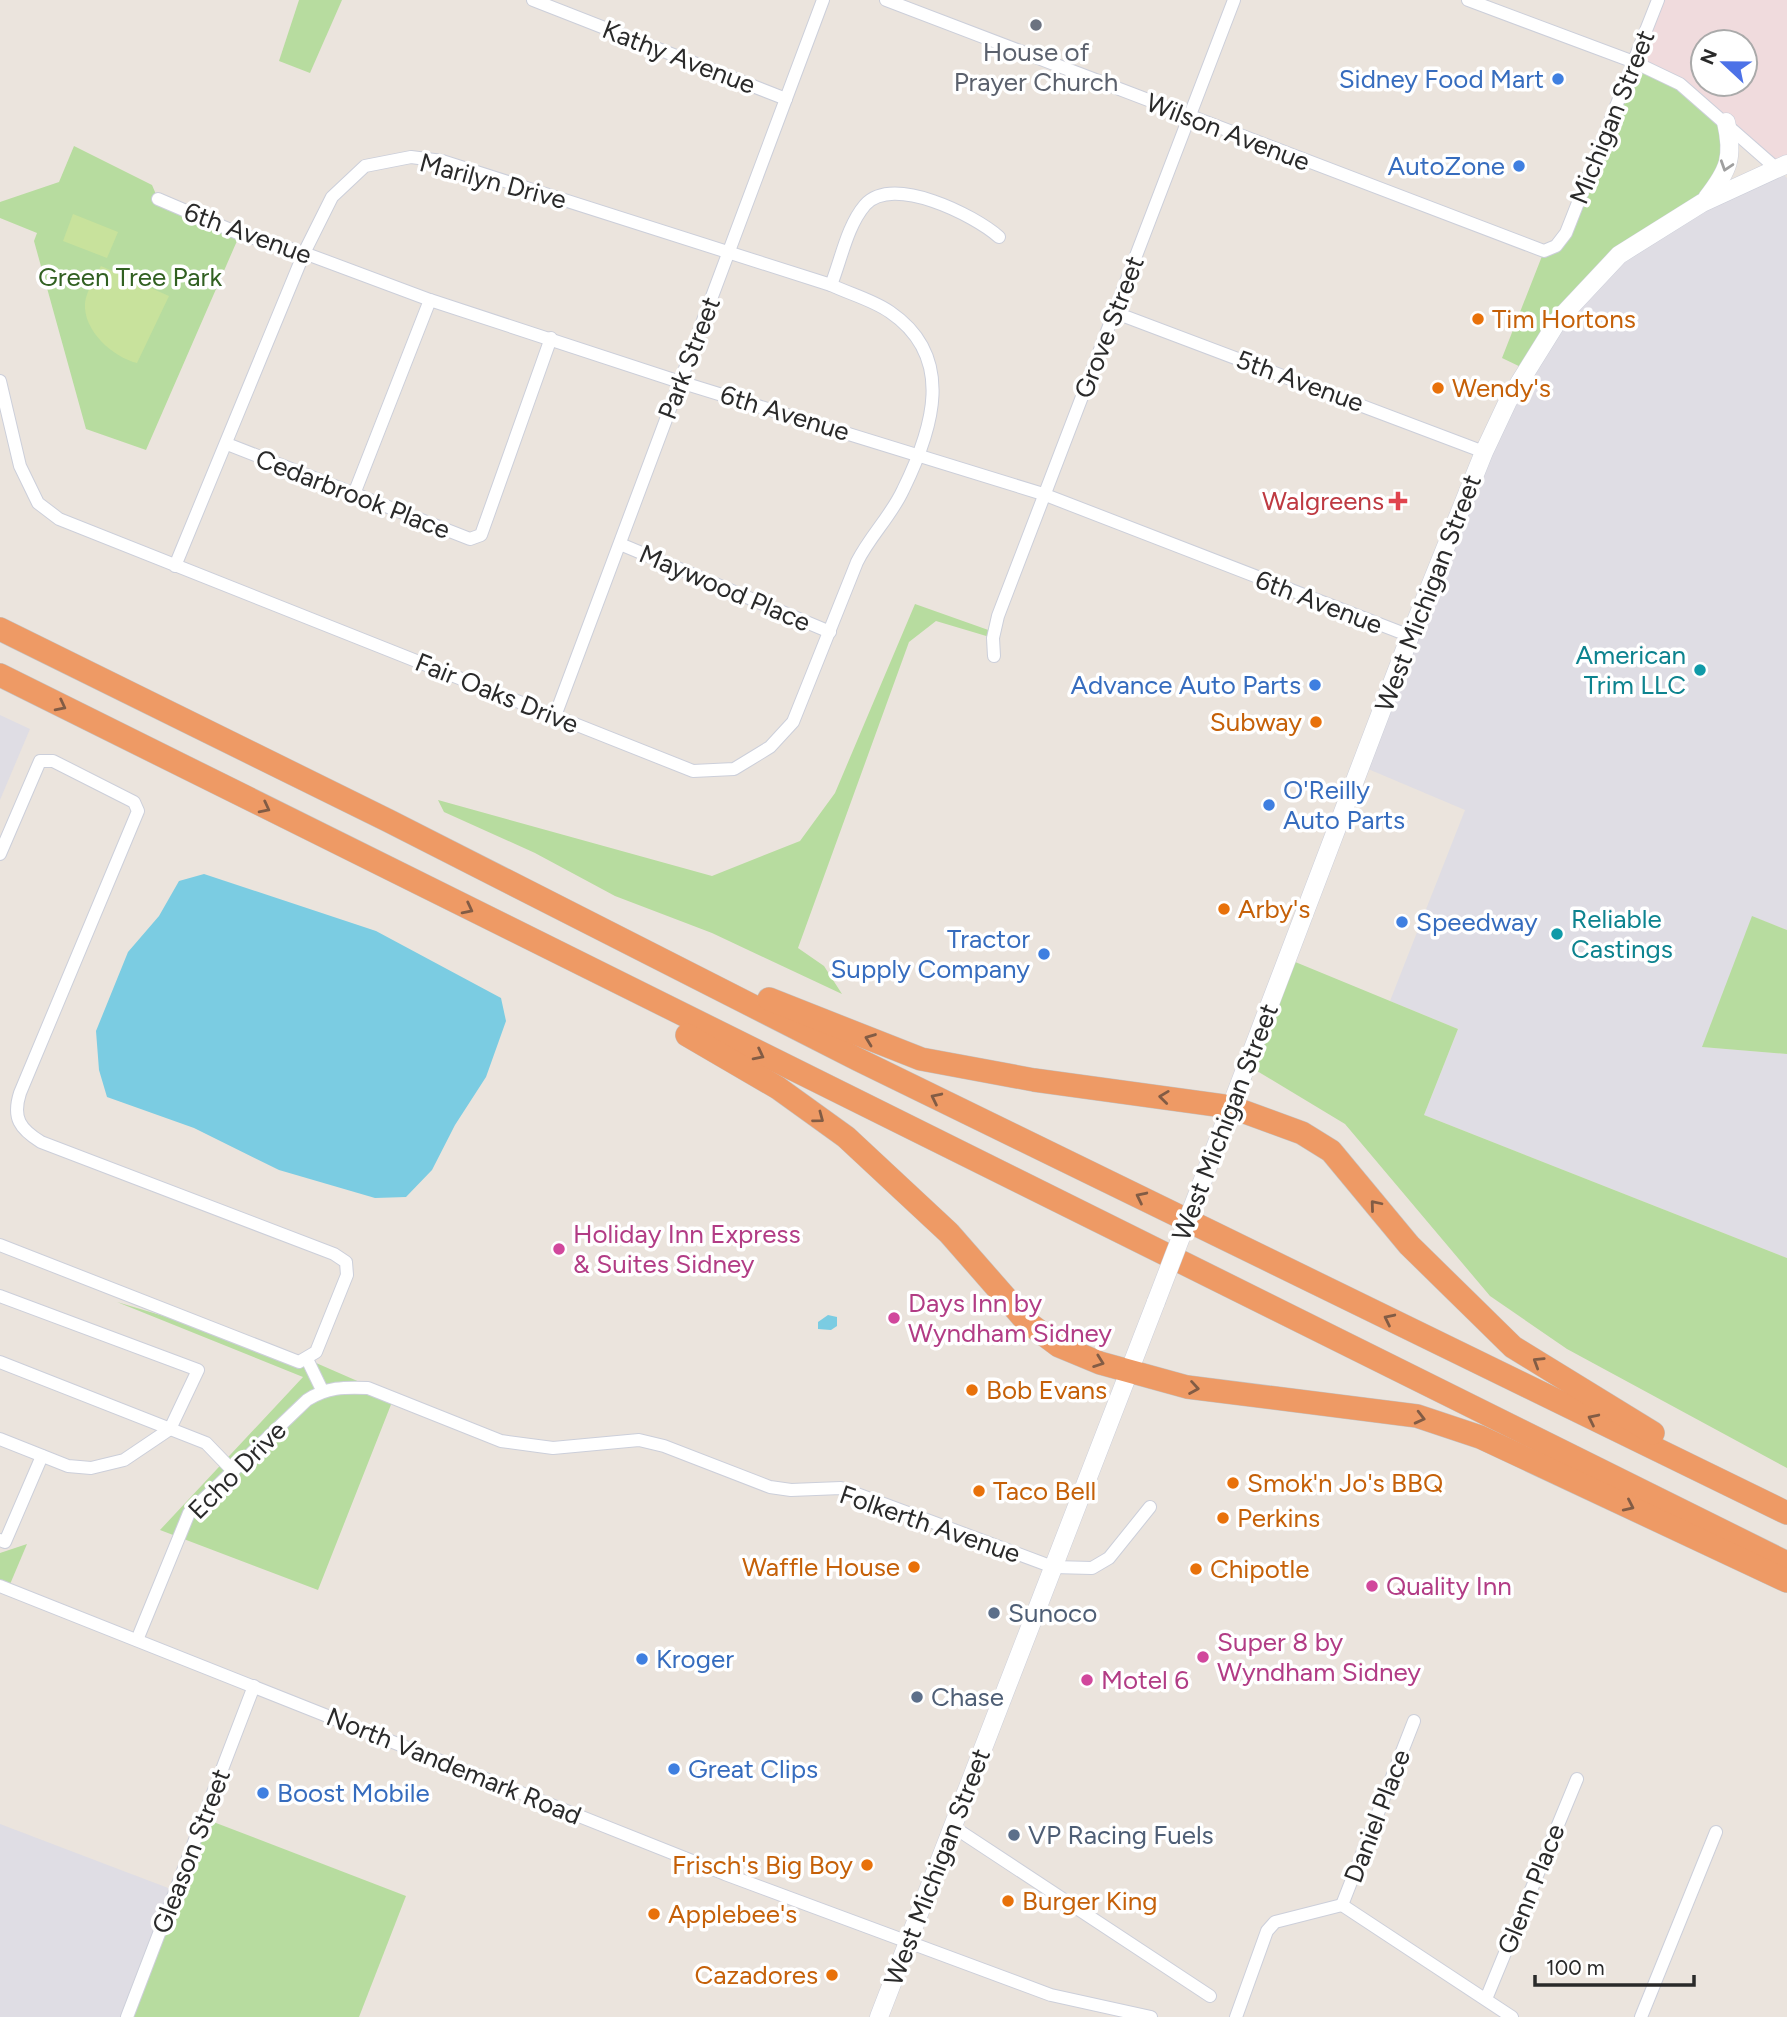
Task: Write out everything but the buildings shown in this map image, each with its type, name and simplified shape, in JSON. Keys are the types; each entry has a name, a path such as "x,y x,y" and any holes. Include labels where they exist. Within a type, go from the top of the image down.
{"highway":[{"path":"0,629 859,1060 1787,1513"},
{"path":"0,676 1787,1563"},
{"path":"644,950 921,1059 1034,1080 1231,1107 1302,1133 1331,1151 1409,1245 1513,1347 1762,1501"},
{"path":"576,963 684,1033 778,1088 846,1137 949,1233 1027,1322 1049,1338 1100,1363 1187,1387 1418,1416 1480,1437 1787,1581"}],"main road":[{"path":"1702,203 1722,179 1730,160 1726,122"},
{"path":"1702,203 1782,166"},
{"name":"West Michigan Street","path":"879,2017 1410,636 1484,452 1508,401 1559,319 1619,256 1702,203"}],"street":[{"name":"Kathy Avenue","path":"533,0 786,99"},
{"name":"Park Street","path":"555,716 823,0"},
{"name":"Wilson Avenue","path":"886,0 1544,251 1556,246 1566,233"},
{"name":"Grove Street","path":"994,656 993,638 998,616 1234,0"},
{"path":"1468,0 1634,62 1680,83 1782,166"},
{"name":"Michigan Street","path":"1566,233 1658,0"},
{"name":"Marilyn Drive","path":"175,566 304,253 332,197 365,166 411,157 442,161 729,251 831,285 887,310 909,327 923,344 935,387 931,416 917,453"},
{"path":"831,285 856,219 867,203 885,194 900,192 918,197 982,222 999,237"},
{"name":"6th Avenue","path":"158,199 240,234 304,253 430,300 680,382 1043,494 1410,636"},
{"path":"354,494 430,300"},
{"name":"5th Avenue","path":"1116,313 1484,452"},
{"name":"Cedarbrook Place","path":"227,444 470,539 481,535 551,338"},
{"name":"Fair Oaks Drive","path":"0,382 20,466 38,503 59,519 693,771 734,769 770,747 793,722 857,562 867,541 903,491 917,453"},
{"name":"Maywood Place","path":"620,544 830,632"},
{"path":"0,854 40,761 53,761 134,802 138,811 20,1093 16,1106 17,1121 26,1132 41,1142 334,1254 346,1262 346,1275 316,1352 299,1362 0,1245"},
{"path":"0,1296 198,1370 170,1429 124,1460 91,1468 68,1466 0,1438"},
{"path":"307,1359 322,1390"},
{"path":"0,1362 206,1443 233,1471"},
{"name":"Folkerth Avenue","path":"322,1390 368,1388 500,1441 524,1446 553,1448 639,1440 664,1446 770,1488 841,1488 1053,1567 1092,1568 1109,1558 1150,1507"},
{"name":"Echo Drive","path":"137,1640 188,1513 307,1400 322,1390"},
{"path":"0,1540 5,1542 42,1456"},
{"name":"North Vandemark Road","path":"0,1586 713,1869 1051,1995 1151,2017"},
{"name":"Gleason Street","path":"128,2017 254,1686"},
{"name":"Daniel Place","path":"1236,2017 1267,1931 1275,1922 1342,1905 1414,1721"},
{"name":"Glenn Place","path":"1486,1999 1577,1779"},
{"path":"952,1826 1210,1996"},
{"path":"1641,2017 1716,1832"},
{"path":"1342,1905 1512,2017"}],"shaded area":[{"path":"1658,0 1787,0 1787,164 1777,169 1634,62"},
{"path":"1777,169 1787,178 1787,930 1753,917 1703,1047 1787,1054 1787,1258 1424,1115 1458,1029 1390,1001 1465,810 1361,766 1527,370 1619,255"},
{"path":"0,715 30,729 0,800"},
{"path":"0,1824 176,1891 127,2017 0,2017"}],"green space":[{"path":"299,0 342,0 310,73 279,61"},
{"path":"1634,62 1680,84 1689,91 1689,98 1697,98 1726,122 1722,179 1619,256 1527,370 1502,358 1544,251 1556,246"},
{"name":"Green Tree Park","path":"74,146 152,185 158,199 240,234 146,450 86,429 34,241 37,233 0,218 0,202 59,182"},
{"path":"73,214 118,232 107,258 63,241"},
{"path":"101,266 169,296 137,363 109,349 94,333 89,323 85,303"},
{"path":"915,604 994,632 993,638 936,621 909,642 798,948 824,966 842,994 712,933 615,896 535,853 444,812 438,800 712,876 800,841 835,793"},
{"path":"1752,916 1787,930 1787,1054 1702,1047"},
{"path":"1288,959 1458,1029 1424,1115 1787,1258 1787,1468 1567,1349 1490,1296 1345,1124 1247,1065"},
{"path":"117,1302 307,1359 394,1397 318,1590 160,1530 303,1377"},
{"path":"27,1544 8,1589 0,1586 0,1553"},
{"path":"203,1818 406,1896 359,2017 128,2017"}],"water":[{"path":"204,874 376,931 501,998 506,1021 486,1077 455,1125 432,1170 406,1197 375,1198 279,1170 194,1128 107,1097 99,1070 96,1031 128,952 159,916 179,881"},
{"path":"828,1315 837,1317 837,1326 831,1330 818,1329 818,1322"}],"place":[{"name":"House of Prayer Church","path":"1036,25"},
{"name":"Sidney Food Mart","path":"1558,79"},
{"name":"AutoZone","path":"1519,166"},
{"name":"Tim Hortons","path":"1478,319"},
{"name":"Wendy's","path":"1438,388"},
{"name":"Walgreens","path":"1398,501"},
{"name":"American Trim LLC","path":"1700,670"},
{"name":"Advance Auto Parts","path":"1315,685"},
{"name":"Subway","path":"1316,722"},
{"name":"O'Reilly Auto Parts","path":"1269,805"},
{"name":"Arby's","path":"1224,909"},
{"name":"Speedway","path":"1402,922"},
{"name":"Reliable Castings","path":"1557,934"},
{"name":"Tractor Supply Company","path":"1044,954"},
{"name":"Holiday Inn Express & Suites Sidney","path":"559,1249"},
{"name":"Days Inn by Wyndham Sidney","path":"894,1318"},
{"name":"Bob Evans","path":"972,1390"},
{"name":"Smok'n Jo's BBQ","path":"1233,1483"},
{"name":"Taco Bell","path":"979,1491"},
{"name":"Perkins","path":"1223,1518"},
{"name":"Waffle House","path":"914,1567"},
{"name":"Chipotle","path":"1196,1569"},
{"name":"Quality Inn","path":"1372,1586"},
{"name":"Sunoco","path":"994,1613"},
{"name":"Super 8 by Wyndham Sidney","path":"1203,1657"},
{"name":"Kroger","path":"642,1659"},
{"name":"Motel 6","path":"1087,1680"},
{"name":"Chase","path":"917,1697"},
{"name":"Great Clips","path":"674,1769"},
{"name":"Boost Mobile","path":"263,1793"},
{"name":"VP Racing Fuels","path":"1014,1835"},
{"name":"Frisch's Big Boy","path":"867,1865"},
{"name":"Burger King","path":"1008,1901"},
{"name":"Applebee's","path":"654,1914"},
{"name":"Cazadores","path":"832,1975"}]}
